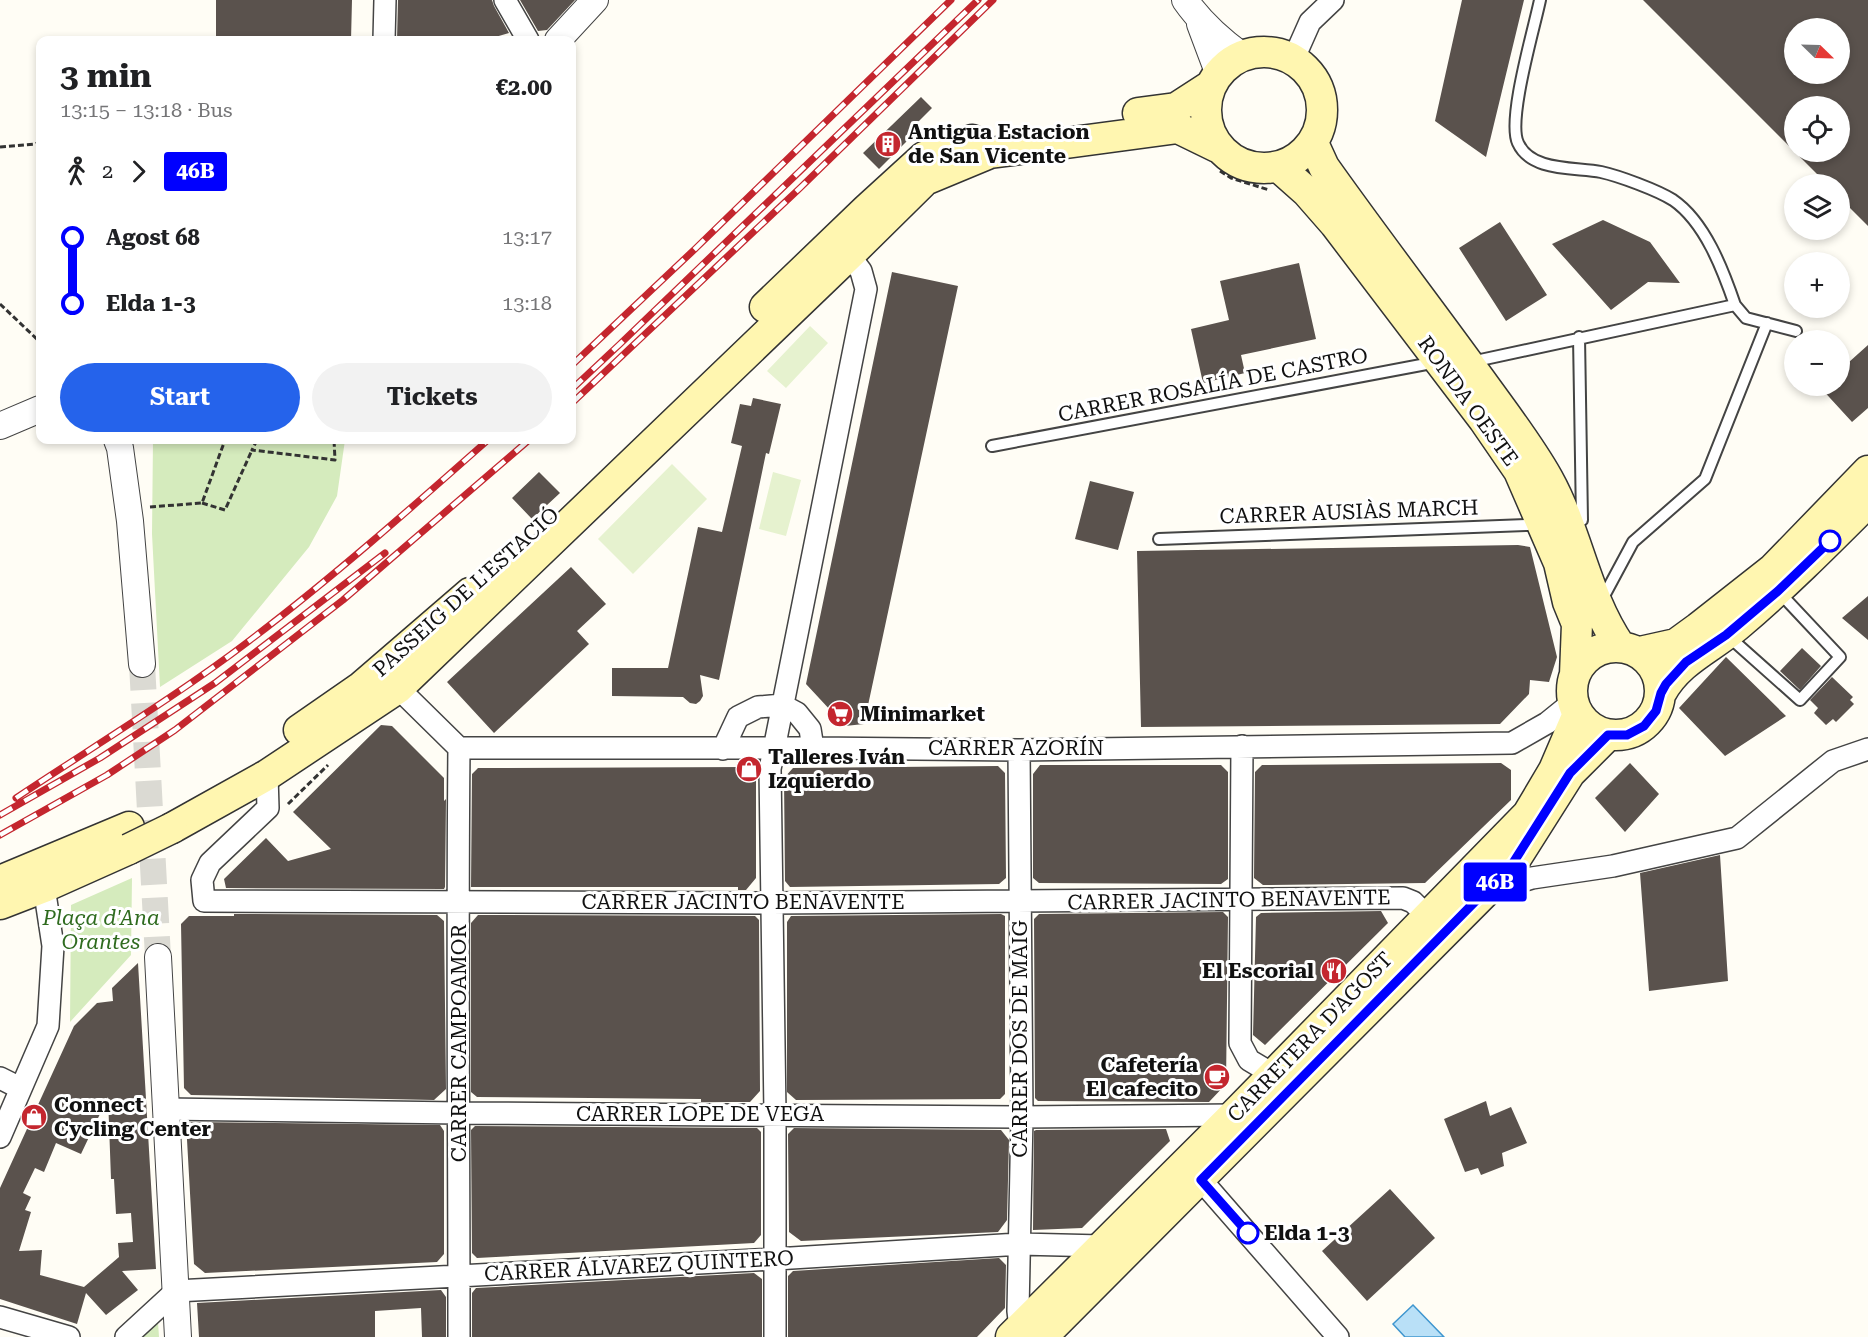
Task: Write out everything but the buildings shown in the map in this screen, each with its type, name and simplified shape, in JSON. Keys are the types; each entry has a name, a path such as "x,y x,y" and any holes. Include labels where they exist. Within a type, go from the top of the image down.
{"main road":[{"path":"849,255 925,180 990,153 1178,128 1215,156 1260,170 1276,180 1291,163 1305,153 1321,128 1322,99 1315,80 1294,58 1267,51 1223,71 1205,114 1215,156"},
{"name":"PASSEIG DE L'ESTACIÓ","path":"171,816 361,687 473,591 867,209 924,157 990,133 1176,108 1223,71"},
{"name":"RONDA OESTE","path":"1313,143 1324,167 1454,362 1484,420 1519,471 1559,563 1568,602 1577,624 1575,697"},
{"name":"RONDA OESTE","path":"1276,180 1307,192 1454,362 1507,418 1547,479 1570,526 1601,617 1630,649"},
{"name":"PASSEIG DE L'ESTACIÓ","path":"0,904 44,887 171,816 267,775 398,688 849,255"},
{"path":"1868,471 1773,569 1676,644 1630,649 1606,647 1593,653 1582,662 1575,697 1590,728 1608,735 1627,735 1644,726 1656,711 1666,684 1686,662 1726,635 1778,591 1868,502"},
{"path":"1630,649 1656,670 1661,693"},
{"name":"CARRETERA D'AGOST","path":"1024,1334 1102,1246 1192,1172 1234,1115 1528,814 1554,770 1575,697"},
{"name":"CARRETERA D'AGOST","path":"1024,1334 1485,892 1513,863 1570,773 1608,735"},
{"name":"PASSEIG DE L'ESTACIÓ","path":"0,881 129,838"}],"street":[{"path":"384,36 385,0"},
{"path":"505,0 526,36"},
{"path":"562,36 595,0"},
{"path":"1294,58 1310,22 1333,0"},
{"path":"1191,9 1221,41 1223,71"},
{"path":"776,1337 770,769 866,289 861,272 849,255"},
{"path":"0,428 36,411"},
{"path":"0,428 36,427"},
{"path":"118,444 130,514 142,664"},
{"path":"130,514 132,449 134,444"},
{"path":"398,688 459,748"},
{"name":"CARRER AZORÍN","path":"459,748 1019,750 1512,743 1547,723 1575,697"},
{"path":"723,749 738,717 758,707 782,705 797,713 810,729 813,748"},
{"path":"1242,746 1240,1043 1249,1060 1274,1075"},
{"name":"CARRER CAMPOAMOR","path":"459,748 459,1337"},
{"path":"1485,892 1532,878 1613,866 1737,837 1833,761 1868,749"},
{"name":"CARRER DOS DE MAIG","path":"1019,750 1022,1117 1018,1311 1024,1334"},
{"path":"263,813 268,808 267,775"},
{"name":"CARRER JACINTO BENAVENTE","path":"263,813 210,863 202,880 204,900 772,903 1403,898 1413,902 1427,916"},
{"path":"0,1137 48,1026 53,946 44,887"},
{"path":"158,957 178,1337"},
{"path":"0,1078 20,1088"},
{"name":"CARRER LOPE DE VEGA","path":"165,1109 1022,1117 1234,1115"},
{"path":"1192,1172 1338,1337"},
{"name":"CARRER ÁLVAREZ QUINTERO","path":"177,1291 1020,1244 1102,1246"},
{"path":"126,1337 177,1291"},
{"path":"0,1317 69,1337"}],"lane":[{"path":"1540,0 1516,108 1515,129 1518,143 1527,155 1559,168 1601,172 1672,200 1684,210 1716,254 1735,305 1746,318 1792,330"},
{"name":"CARRER ROSALÍA DE CASTRO","path":"992,446 1454,362 1735,305"},
{"path":"1595,601 1604,596 1633,542 1705,479 1767,323"},
{"path":"1570,526 1582,520 1579,337"},
{"name":"CARRER AUSIÀS MARCH","path":"1159,539 1527,525 1540,521"},
{"path":"1726,635 1800,700 1840,657 1778,591"}],"path":[{"path":"0,147 36,144"},
{"path":"1215,156 1231,178 1276,180"},
{"path":"0,304 36,338"},
{"path":"202,503 224,444"},
{"path":"130,514 202,503 225,510 254,444"},
{"path":"252,450 335,460 334,444"},
{"path":"263,813 271,821 335,757"}],"green space":[{"path":"810,326 828,343 786,388 767,371"},
{"path":"153,444 344,444 337,496 309,547 232,641 160,687 152,534"},
{"path":"672,464 707,499 633,574 598,539"},
{"path":"773,472 801,480 786,536 759,529"},
{"name":"Plaça d'Ana Orantes","path":"132,878 131,955 70,1022 71,905"},
{"path":"158,1322 159,1337 140,1337"}],"water":[{"path":"1413,1305 1444,1337 1405,1337 1393,1324"}],"tunnel":[{"path":"142,664 158,957"}],"railway":[{"path":"576,361 951,0"},
{"path":"576,385 978,0"},
{"path":"576,399 800,188 993,0"},
{"path":"16,798 163,702 249,641 341,568 483,444"},
{"path":"0,835 107,775 175,730 343,600 524,444"},
{"path":"0,815 100,758 215,683 385,553"}],"bus line":[{"name":"46B","path":"1248,1233 1201,1180 1513,863 1570,773 1608,735 1627,735 1644,726 1656,711 1666,684 1686,662 1726,635 1778,591 1830,541"}],"place":[{"name":"Antigua Estacion de San Vicente","path":"888,144"},
{"name":"Minimarket","path":"840,714"},
{"name":"Talleres Iván Izquierdo","path":"749,769"},
{"name":"El Escorial","path":"1334,971"},
{"name":"Cafetería El cafecito","path":"1217,1077"},
{"name":"Connect Cycling Center","path":"34,1117"},
{"name":"Elda 1-3","path":"1248,1233"}]}
